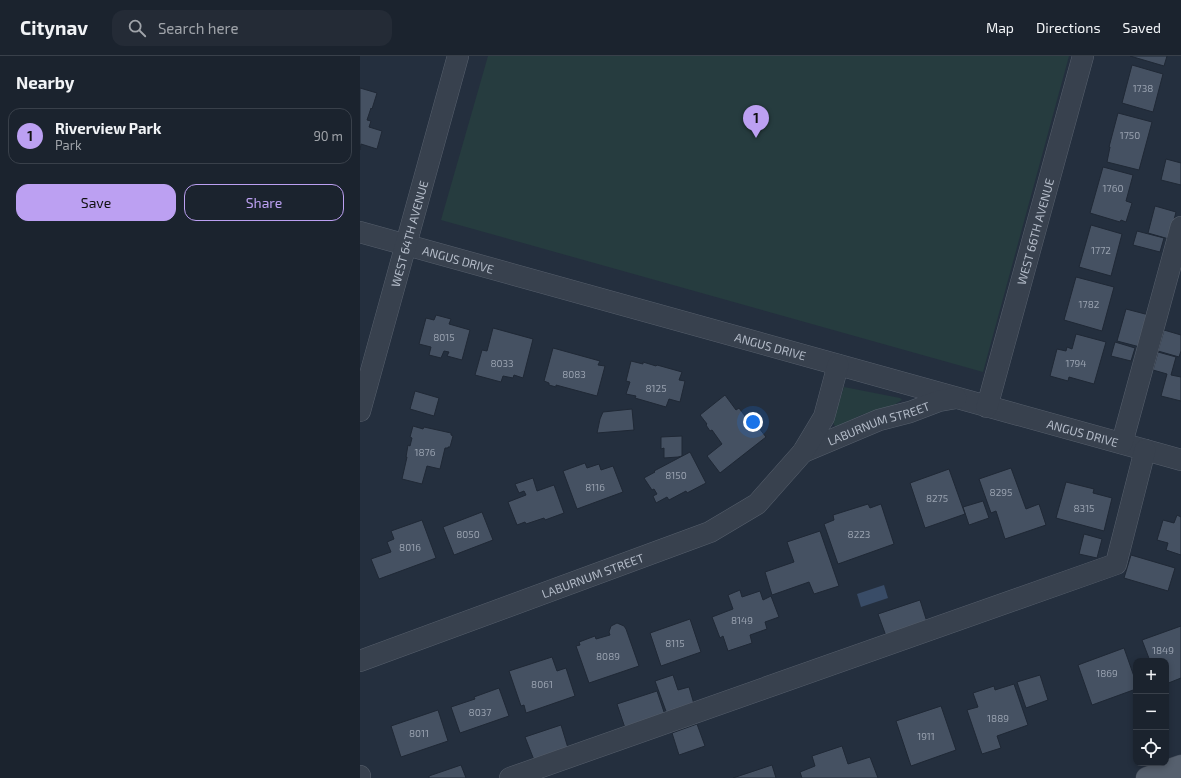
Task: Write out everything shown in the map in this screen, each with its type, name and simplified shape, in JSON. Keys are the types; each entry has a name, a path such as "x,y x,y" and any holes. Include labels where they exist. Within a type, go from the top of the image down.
{"main road":[{"path":"1147,778 1181,766"}],"street":[{"name":"WEST 64TH AVENUE","path":"360,411 458,56"},
{"name":"WEST 66TH AVENUE","path":"987,407 1083,56"},
{"path":"1122,443 1181,227"},
{"name":"ANGUS DRIVE","path":"360,232 1181,460"},
{"name":"LABURNUM STREET","path":"360,662 710,532 757,504 803,452 824,417 838,365"},
{"name":"LABURNUM STREET","path":"803,452 879,420 910,412 939,401 956,398"},
{"path":"510,778 1116,564 1145,450"}],"green space":[{"path":"488,56 1069,56 983,372 441,220"},
{"path":"844,387 900,398 902,400 894,405 861,415 837,427 834,425 833,420"}],"water":[{"path":"884,585 888,598 861,607 857,594"}],"building":[{"path":"1130,56 1167,56 1164,66"},
{"path":"1132,65 1163,74 1153,112 1122,103"},
{"path":"360,88 377,93 367,120 371,121 369,127 382,131 377,149 361,144 360,150"},
{"path":"1118,113 1152,122 1139,170 1107,162 1109,147"},
{"path":"1166,159 1181,163 1181,185 1161,180"},
{"path":"1103,167 1133,175 1126,201 1132,203 1126,222 1121,220 1120,222 1090,213"},
{"path":"1155,206 1176,212 1169,239 1148,233"},
{"path":"1091,225 1122,234 1111,276 1079,267"},
{"path":"1137,231 1164,238 1160,252 1133,245"},
{"path":"1076,277 1114,287 1102,331 1064,320"},
{"path":"1126,309 1149,315 1140,347 1117,341"},
{"path":"436,315 451,319 449,324 470,330 462,360 447,356 449,352 444,351 441,358 429,355 431,347 419,344 426,318 434,320"},
{"path":"493,328 533,339 523,378 514,375 513,378 503,376 501,382 475,375 482,350 487,351"},
{"path":"1164,330 1181,335 1181,351 1179,357 1158,351"},
{"path":"1076,334 1106,342 1094,384 1069,377 1068,381 1050,376 1057,349 1066,351 1067,347 1072,349"},
{"path":"1115,342 1135,348 1131,361 1111,356"},
{"path":"553,348 600,361 598,365 605,366 597,396 556,385 556,387 549,385 549,383 544,381"},
{"path":"1158,352 1176,357 1171,375 1181,377 1181,401 1161,396 1167,374 1153,370"},
{"path":"631,361 657,365 682,372 679,380 685,381 680,402 669,399 666,407 626,394 630,382 626,381"},
{"path":"415,391 439,398 434,416 410,409"},
{"path":"725,395 736,410 739,408 745,416 748,414 766,437 720,473 707,456 722,444 712,430 710,431 700,415"},
{"path":"632,409 634,430 597,433 603,412"},
{"path":"413,426 451,433 453,436 450,447 445,448 440,469 427,466 422,484 402,479 408,445 410,446 412,438 410,437"},
{"path":"682,436 682,456 664,458 664,448 661,449 661,437"},
{"path":"690,452 706,483 687,493 686,491 669,500 667,497 656,503 653,496 657,494 654,489 652,490 644,478"},
{"path":"585,463 587,468 599,464 601,470 613,466 623,492 577,509 563,471"},
{"path":"1011,468 1026,509 1039,504 1046,525 1005,539 996,511 991,513 979,479"},
{"path":"949,469 965,514 925,528 910,483"},
{"path":"533,478 537,491 554,485 564,513 545,520 544,518 526,524 525,522 517,525 508,502 526,495 524,491 519,493 515,484"},
{"path":"1066,482 1094,489 1093,493 1112,498 1104,531 1056,518"},
{"path":"983,501 989,518 969,525 963,507"},
{"path":"868,504 870,508 881,504 894,544 838,564 824,524 834,520 833,515"},
{"path":"482,512 493,540 454,555 443,527"},
{"path":"1177,515 1181,517 1181,555 1166,550 1168,543 1157,540 1163,520 1174,523"},
{"path":"422,520 436,558 379,579 371,559 391,552 387,542 394,539 391,531"},
{"path":"820,531 839,586 814,594 809,582 772,595 765,572 794,562 787,542"},
{"path":"1084,534 1102,539 1097,558 1079,554"},
{"path":"1131,555 1175,568 1168,591 1124,578"},
{"path":"740,590 742,597 760,591 763,600 771,596 779,617 765,622 767,629 750,635 752,643 728,651 723,636 720,638 712,617 733,609 728,595"},
{"path":"920,600 927,622 886,636 878,614"},
{"path":"690,619 701,652 661,666 650,633"},
{"path":"617,623 624,626 626,629 639,666 589,683 576,646 580,645 579,642 595,636 596,639 610,635 609,632 611,626"},
{"path":"1181,626 1181,678 1169,683 1169,658 1149,658 1142,640"},
{"path":"1124,648 1133,674 1133,690 1092,705 1078,665"},
{"path":"552,657 557,671 566,668 575,696 526,713 524,705 521,706 509,671"},
{"path":"673,675 678,690 689,687 694,704 667,714 655,681"},
{"path":"1040,675 1048,700 1026,708 1017,682"},
{"path":"1014,684 1028,725 997,736 1001,748 982,754 967,710 978,707 973,693 994,686 995,690"},
{"path":"499,688 509,716 460,733 451,707 475,699 474,697"},
{"path":"657,691 665,715 625,728 617,704"},
{"path":"941,706 956,750 911,766 896,721"},
{"path":"438,710 448,741 401,757 391,726"},
{"path":"697,724 705,746 679,755 672,733"},
{"path":"561,725 568,748 534,760 525,737"},
{"path":"842,746 848,764 870,757 878,778 802,778 800,772 815,766 812,756"},
{"path":"461,765 466,778 429,778 429,776"},
{"path":"772,765 776,778 733,778"}],"place":[{"name":"Riverview Park","path":"756,138"}]}
